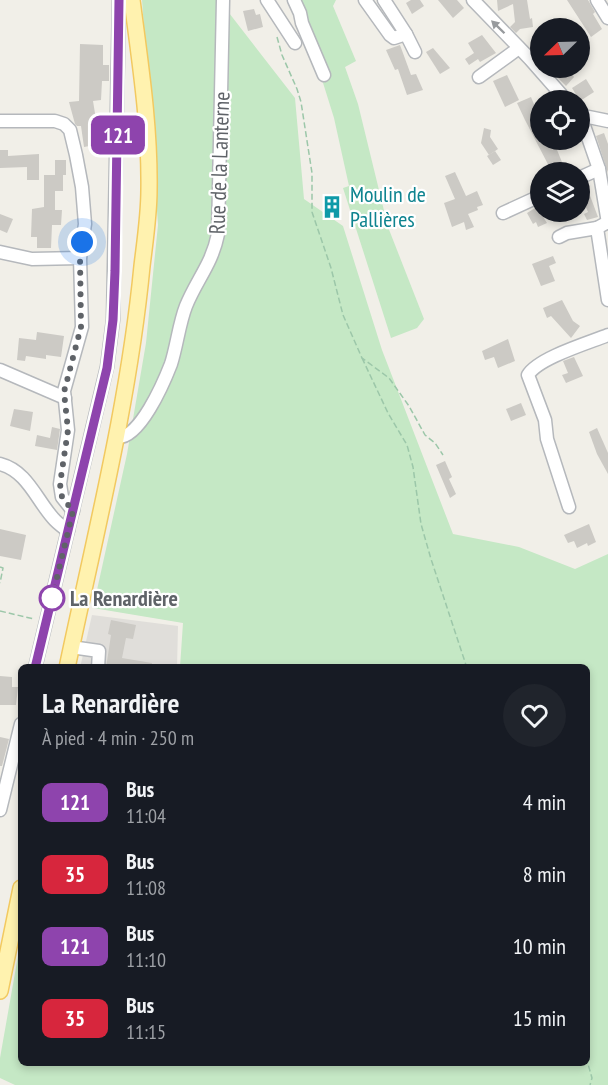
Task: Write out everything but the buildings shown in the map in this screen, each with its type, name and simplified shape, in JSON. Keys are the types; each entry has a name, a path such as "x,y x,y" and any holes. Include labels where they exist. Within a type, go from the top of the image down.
{"main road":[{"path":"68,664 116,437 136,327 146,228 149,190 142,68 132,0"},
{"path":"0,991 18,903"}],"street":[{"path":"36,664 107,368 113,320 119,0"},
{"name":"Rue de la Lanterne","path":"116,437 128,436 140,424 155,397 171,363 182,315 188,300 214,253 218,234 224,0"},
{"path":"267,0 295,43"},
{"path":"294,0 324,75"},
{"path":"365,0 390,35 394,38 406,34"},
{"path":"384,0 415,52"},
{"path":"597,0 608,18"},
{"path":"479,3 557,90"},
{"path":"119,58 136,37"},
{"path":"479,76 519,48"},
{"path":"590,118 608,121"},
{"path":"0,121 55,121 64,124 70,130 82,187 85,224 80,258 81,327 66,382 68,430 60,484 62,497 73,511"},
{"path":"590,144 599,169 604,224 599,249 608,300"},
{"path":"590,173 599,169"},
{"path":"503,213 530,201"},
{"path":"560,237 567,233 604,224"},
{"path":"0,252 32,259 80,258"},
{"path":"569,507 547,439 545,420 528,375 531,369 545,361 608,335"},
{"path":"0,370 65,398"},
{"path":"0,464 15,470 53,518 68,531"},
{"path":"71,647 99,651 98,664"},
{"path":"0,809 18,736"}],"path":[{"path":"276,33 282,55 301,102 312,173 312,212 315,224 331,268 343,315 388,413 407,445 413,467 421,524 466,664"},
{"path":"362,358 389,378 409,406 424,435 435,443 443,455"},
{"path":"0,567 3,568 0,583"},
{"path":"0,611 46,621"},
{"path":"589,1066 592,1078 590,1085"}],"shaded area":[{"path":"92,615 178,626 177,664 81,664"}],"green space":[{"path":"142,0 219,0 295,98 304,199 343,226 382,350 453,534 519,547 575,569 608,554 608,1085 15,1085 0,1078 0,1058 18,956 18,1066 590,1066 590,664 180,664 183,623 93,608 127,454 146,343 158,225"},
{"path":"298,0 336,0 333,6 356,61 345,67 358,104 388,227 424,319 417,328 391,338 343,188 349,186 334,118 304,22 308,19"}],"bus line":[{"name":"121","path":"36,664 107,368 113,320 115,271 119,0"}],"place":[{"name":"Moulin de Pallières","path":"332,207"},
{"name":"La Renardière","path":"52,598"}],"route":[{"path":"52,598 73,511 62,497 60,484 68,430 64,392 81,327 80,258 82,242"}]}
